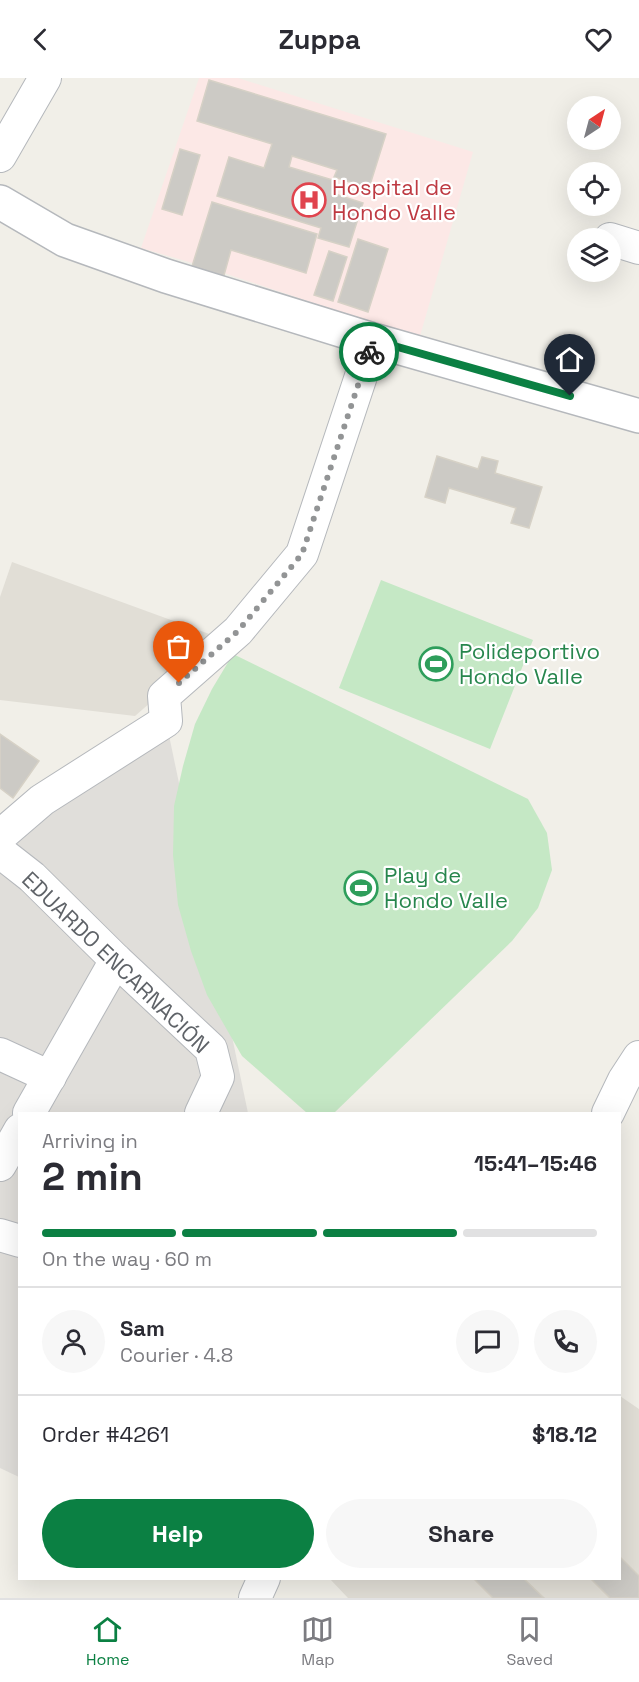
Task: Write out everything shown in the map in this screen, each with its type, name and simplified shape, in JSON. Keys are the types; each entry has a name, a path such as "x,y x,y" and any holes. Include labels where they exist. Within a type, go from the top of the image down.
{"street":[{"path":"0,156 45,78"},
{"path":"0,202 66,240 166,276 373,340 639,416"},
{"path":"621,242 639,248"},
{"path":"0,836 42,800 166,721 164,696 238,631 302,554 373,340"},
{"name":"EDUARDO ENCARNACIÓN","path":"0,852 32,878 211,1049 218,1077 201,1112"},
{"path":"30,1112 116,960"},
{"path":"0,1054 50,1077"},
{"path":"608,1112 624,1080 639,1057"},
{"path":"0,1165 18,1134"},
{"path":"255,1598 263,1580"}],"shaded area":[{"name":"Hospital de Hondo Valle","path":"199,78 238,78 473,152 420,336 141,248"},
{"path":"12,562 223,639 135,716 0,700 0,597"},
{"path":"166,721 248,1112 18,1112 18,1477 0,1468 0,836"},
{"path":"621,1397 639,1409 639,1598 348,1598 331,1580 621,1580"}],"green space":[{"name":"Polideportivo Hondo Valle","path":"381,580 533,640 490,749 339,688"},
{"name":"Play de Hondo Valle","path":"233,654 528,799 547,833 552,870 538,908 512,941 335,1112 306,1112 242,1056 207,995 191,951 178,905 173,855 174,806 195,724"}],"building":[{"path":"209,80 386,134 369,188 334,177 337,170 292,156 289,167 336,181 332,193 363,203 349,247 318,238 321,228 217,196 229,157 264,168 272,144 197,121"},
{"path":"180,149 200,155 182,215 162,209"},
{"path":"212,202 317,234 306,273 231,250 221,286 189,276"},
{"path":"358,239 388,249 368,312 338,302"},
{"path":"329,251 347,257 333,301 314,295"},
{"path":"437,456 478,469 482,457 498,461 495,473 542,487 529,528 511,523 516,508 449,488 445,503 425,497"},
{"path":"0,734 39,761 13,798 0,788"},
{"path":"621,1558 639,1576 639,1598 610,1598 592,1580 621,1580"},
{"path":"475,1580 525,1580 544,1598 493,1598"}],"way so far":[{"path":"179,683 238,631 302,554 369,352"}],"place":[{"name":"Hospital de Hondo Valle","path":"309,200"},
{"name":"Polideportivo Hondo Valle","path":"436,664"},
{"name":"Play de Hondo Valle","path":"361,888"}],"route":[{"path":"369,352 373,340 570,396"}]}
